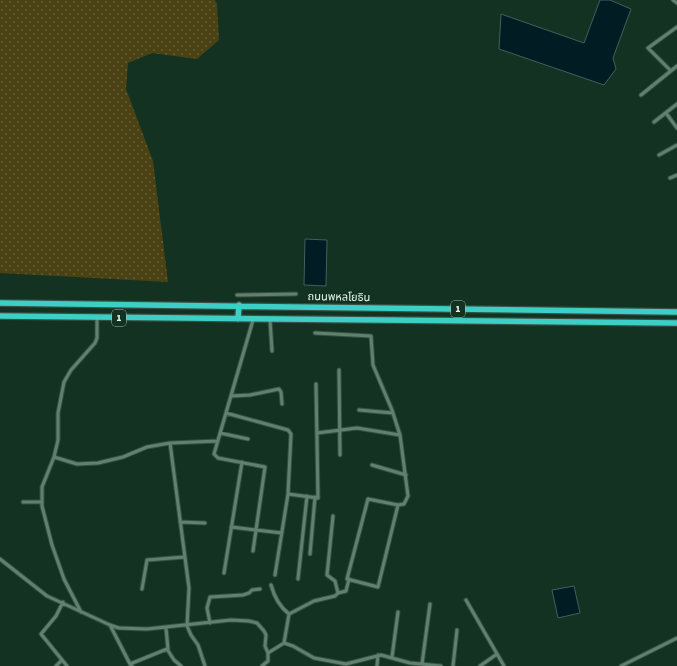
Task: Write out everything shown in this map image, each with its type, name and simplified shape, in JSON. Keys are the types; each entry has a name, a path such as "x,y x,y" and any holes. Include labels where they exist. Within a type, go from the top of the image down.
{"highway":[{"name":"ถนนพหลโยธิน","path":"0,303 677,312"},
{"path":"238,319 239,305"},
{"name":"1","path":"0,316 253,320 677,323"}],"street":[{"path":"673,0 677,3"},
{"path":"671,71 648,48 677,27"},
{"path":"641,95 677,66"},
{"path":"654,122 677,104"},
{"path":"666,113 677,128"},
{"path":"659,155 677,145"},
{"path":"670,178 677,174"},
{"path":"237,295 296,294"},
{"path":"81,612 62,572 52,545 42,502 42,487 54,457 58,440 58,413 64,382 71,370 95,343 97,338 97,318"},
{"path":"253,320 214,454 218,458 265,467 253,551"},
{"path":"270,320 272,351"},
{"path":"289,614 314,601 335,596 338,593 346,591 349,579 347,579 368,499 398,505 404,504 408,496 400,435 374,365 371,336 315,333"},
{"path":"339,370 340,455"},
{"path":"288,494 318,498 316,384"},
{"path":"231,396 250,395 279,389 281,392 282,404"},
{"path":"360,410 393,413"},
{"path":"226,413 290,432 288,494 276,575"},
{"path":"317,433 357,428 400,435"},
{"path":"220,433 248,438"},
{"path":"54,457 77,464 98,463 123,458 147,447 218,441"},
{"path":"170,444 189,588 187,626 198,645 205,666"},
{"path":"224,573 242,462"},
{"path":"372,465 406,475"},
{"path":"298,579 307,496"},
{"path":"310,554 314,497"},
{"path":"23,502 42,502"},
{"path":"349,579 378,587 398,505"},
{"path":"333,516 327,575 334,581 338,593"},
{"path":"180,522 205,523"},
{"path":"231,527 282,533"},
{"path":"142,589 146,560 185,557"},
{"path":"0,559 42,593 110,626 127,629 166,628 231,620 257,623 266,635 265,646 268,653 268,661 262,666"},
{"path":"271,584 273,593 282,607 289,614"},
{"path":"210,623 208,608 210,597 243,595 248,594 253,589 260,589"},
{"path":"466,600 504,666"},
{"path":"63,602 56,616 41,634 67,666"},
{"path":"422,664 430,604"},
{"path":"392,657 398,612"},
{"path":"268,653 284,643 289,614"},
{"path":"110,626 131,665 168,649"},
{"path":"166,628 168,649 174,660 181,666"},
{"path":"453,666 457,630"},
{"path":"621,666 628,664 677,638"},
{"path":"284,643 293,646 314,658 346,664 378,655 385,655 410,664 441,666"},
{"path":"480,666 496,654"},
{"path":"376,666 378,655"},
{"path":"56,666 62,660"}],"shaded area":[{"path":"0,0 215,0 217,4 219,40 197,59 152,53 128,63 126,89 153,161 168,282 0,273"}],"water":[{"path":"600,0 610,0 631,9 613,58 616,69 604,85 499,49 501,14 584,43"},
{"path":"305,239 327,240 326,286 304,285"},
{"path":"574,586 580,613 558,618 552,590"}]}
